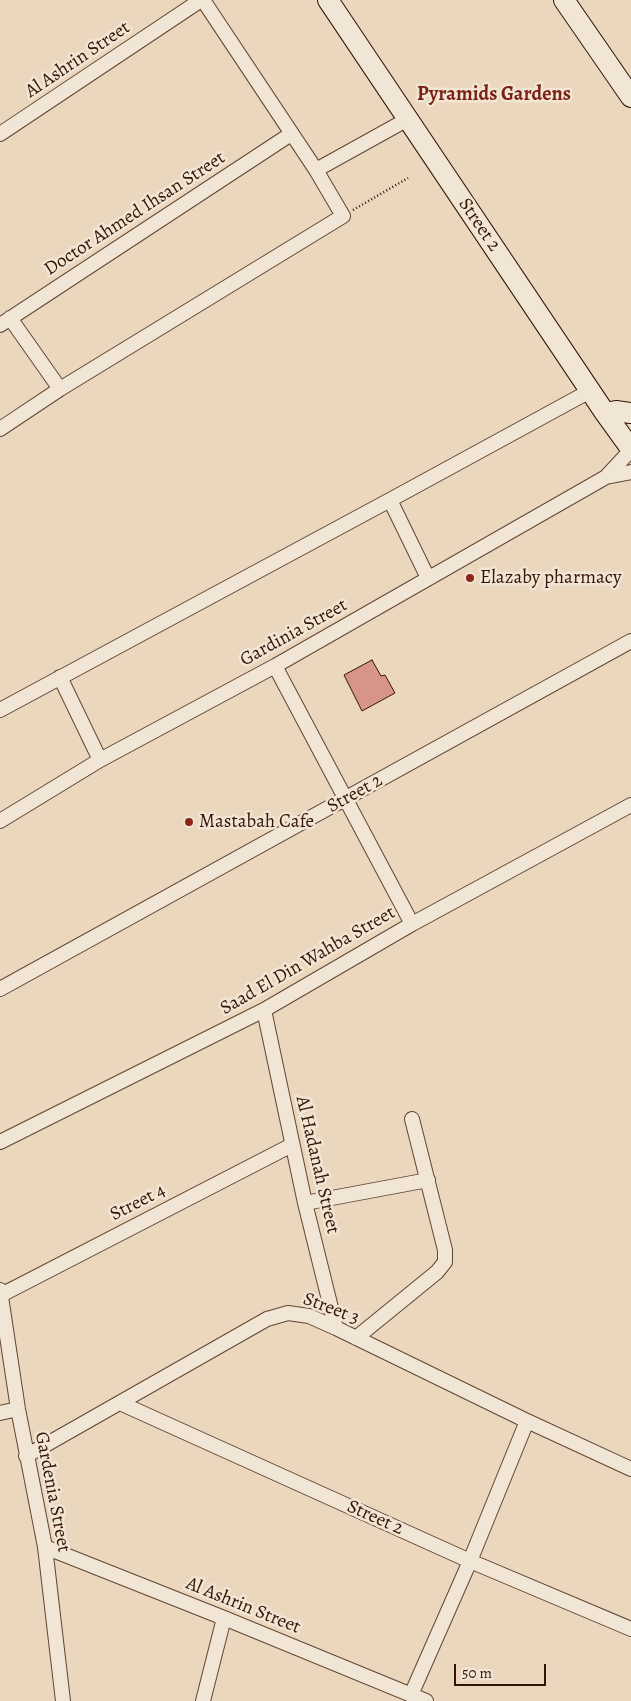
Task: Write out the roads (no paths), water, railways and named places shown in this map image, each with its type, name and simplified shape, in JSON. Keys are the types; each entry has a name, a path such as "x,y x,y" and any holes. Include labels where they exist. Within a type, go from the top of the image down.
{"street":[{"name":"Al Ashrin Street","path":"1,132 186,4 202,0"},
{"path":"0,429 60,389 343,216 316,170 202,0"},
{"name":"Street 2","path":"328,0 604,413 631,450"},
{"path":"564,0 631,97"},
{"path":"316,170 408,118"},
{"name":"Doctor Ahmed Ihsan Street","path":"5,322 291,134"},
{"path":"5,322 60,389"},
{"path":"0,710 590,391"},
{"path":"604,413 616,410 631,413"},
{"name":"Gardinia Street","path":"0,821 100,760 275,666 606,477 631,450"},
{"name":"Gardinia Street","path":"606,477 631,472"},
{"path":"390,500 428,578"},
{"name":"Street 2","path":"0,989 631,641"},
{"path":"275,666 412,924"},
{"path":"60,677 100,760"},
{"name":"Saad El Din Wahba Street","path":"0,1142 264,1010 412,924 631,805"},
{"name":"Al Hadanah Street","path":"264,1010 305,1203 336,1328"},
{"path":"356,1338 441,1268 444,1262 445,1250 412,1119"},
{"name":"Street 4","path":"0,1292 292,1145"},
{"path":"305,1203 428,1180"},
{"name":"Gardenia Street","path":"0,1292 26,1456 45,1547 63,1701"},
{"name":"Street 3","path":"26,1456 267,1319 277,1314 299,1313 336,1328 526,1421 631,1469"},
{"name":"Street 2","path":"120,1403 470,1561 631,1629"},
{"path":"0,1413 18,1409"},
{"path":"411,1695 470,1561 526,1421"},
{"name":"Al Ashrin Street","path":"45,1547 426,1701"},
{"path":"202,1701 224,1618"}],"place":[{"name":"Elazaby pharmacy","path":"470,578"},
{"name":"Mastabah Cafe","path":"189,822"}],"district":[{"name":"Pyramids Gardens","path":"494,95"}]}
